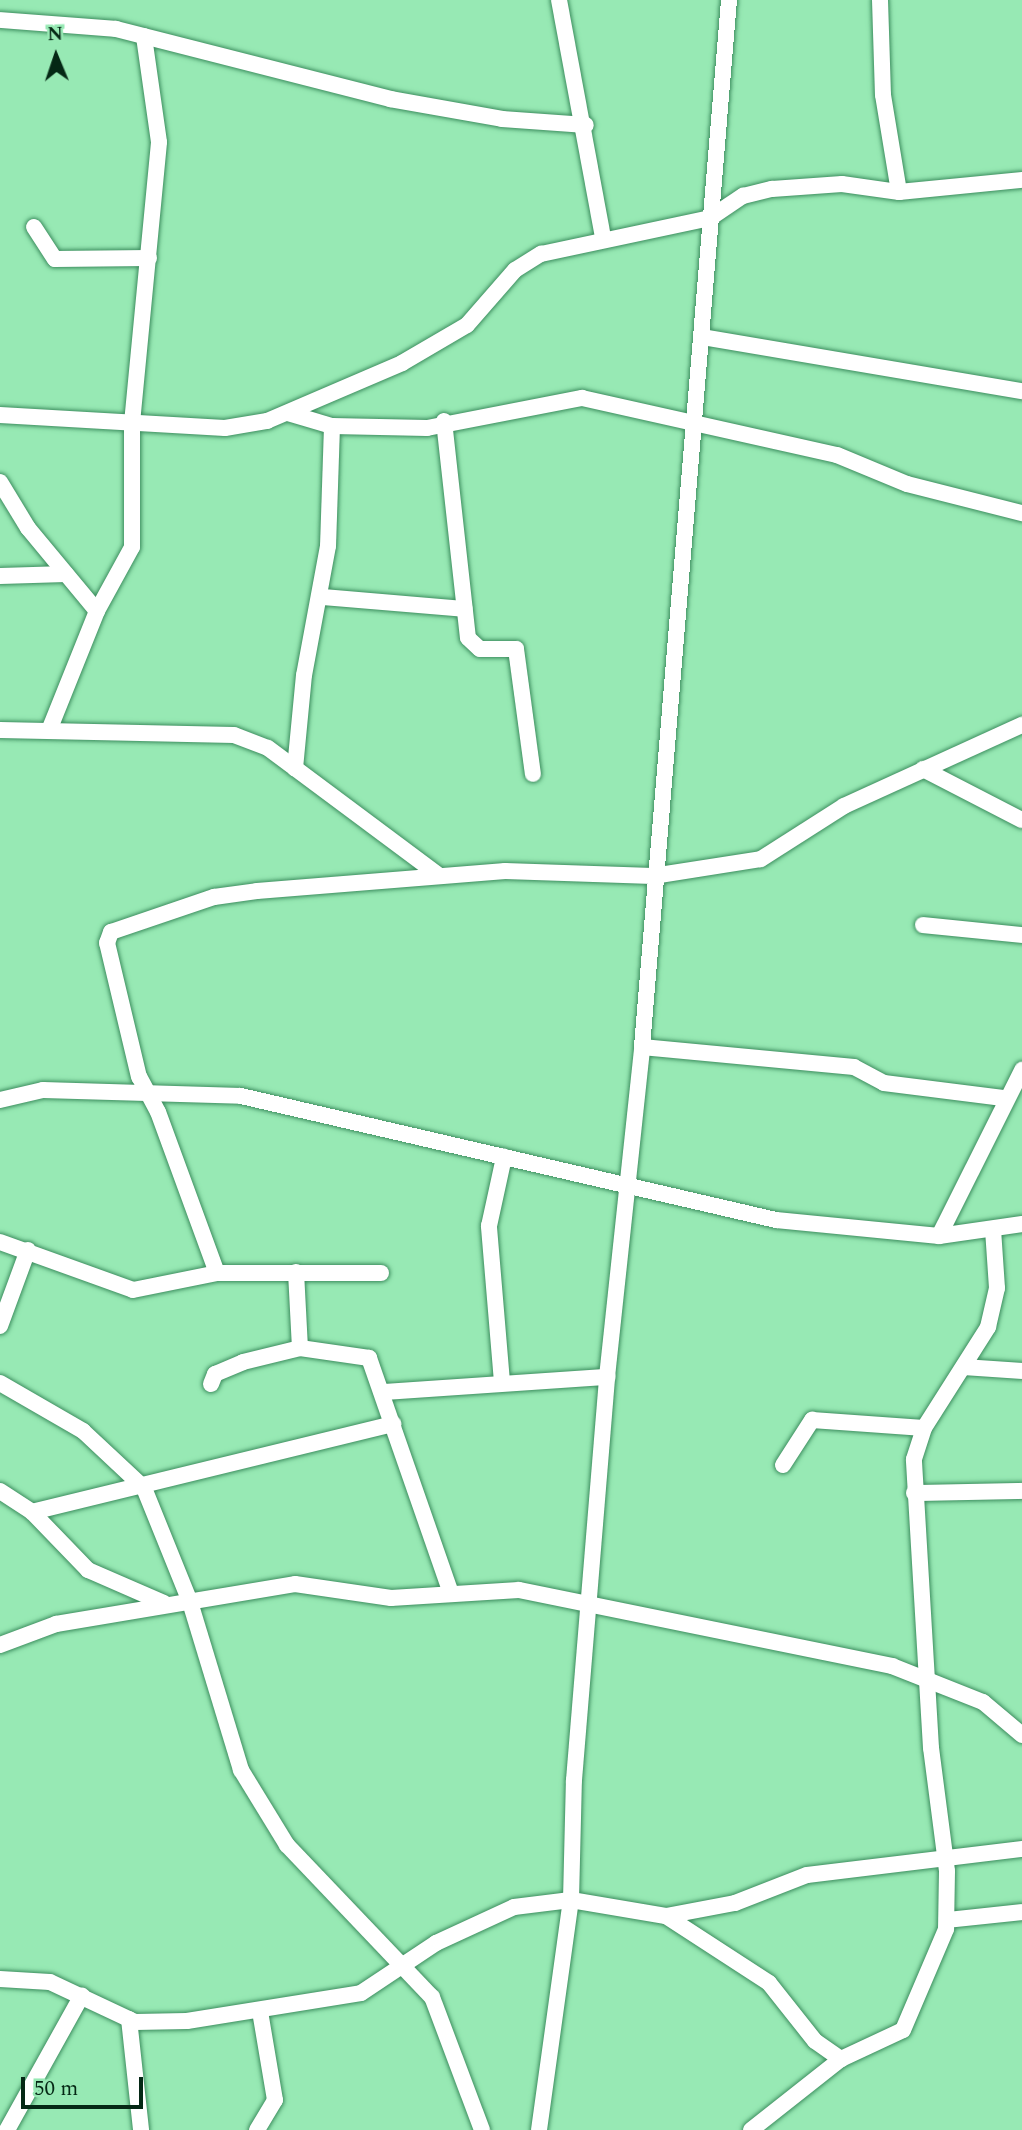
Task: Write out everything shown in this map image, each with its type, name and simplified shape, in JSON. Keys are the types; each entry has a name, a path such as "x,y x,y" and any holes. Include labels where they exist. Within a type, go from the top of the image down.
{"street":[{"path":"559,0 586,125 603,238"},
{"path":"539,2130 571,1900 589,1600 607,1377 625,1185 642,1047 653,876 695,427 729,0"},
{"path":"880,0 883,95 899,192"},
{"path":"0,20 144,36 390,99 502,119 586,125"},
{"path":"50,728 97,611 132,547 132,423 159,142 144,36"},
{"path":"0,415 225,428 288,413 402,363 467,325 515,270 541,254 603,238 710,218 743,196 772,189 842,184 899,192 1022,180"},
{"path":"34,227 55,259 149,258"},
{"path":"702,337 1022,391"},
{"path":"288,413 332,426 387,432 582,398 695,427 837,455 907,484 1022,513"},
{"path":"444,421 464,608 472,646 516,649 533,774"},
{"path":"295,769 304,675 322,597 332,426"},
{"path":"0,482 66,574 97,611"},
{"path":"0,576 66,574"},
{"path":"322,597 464,608"},
{"path":"217,1273 149,1096 122,1013 107,943 111,932 214,897 404,883 437,874 568,870 653,876 775,855 844,806 1022,725"},
{"path":"0,730 50,728 234,735 295,769 437,874"},
{"path":"923,769 1022,820"},
{"path":"923,925 1022,935"},
{"path":"642,1047 854,1067 884,1083 1003,1098"},
{"path":"939,1236 1003,1098 1022,1070"},
{"path":"0,1100 43,1090 149,1096 241,1096 776,1220 939,1236 1022,1224"},
{"path":"502,1382 489,1226 504,1157"},
{"path":"751,2130 841,2059 910,2021 947,1920 926,1678 923,1558 914,1493 914,1459 924,1428 964,1367 995,1301 992,1230"},
{"path":"0,1242 133,1290 217,1273 381,1273"},
{"path":"0,1326 28,1250"},
{"path":"296,1272 300,1348"},
{"path":"211,1384 215,1374 243,1362 300,1348 365,1355 385,1392 393,1424 450,1593"},
{"path":"964,1367 1022,1371"},
{"path":"385,1392 607,1377"},
{"path":"0,1383 83,1431 144,1488 190,1602 231,1746 258,1801 287,1845 400,1968 416,1978 439,2009 482,2130"},
{"path":"783,1465 812,1420 924,1428"},
{"path":"32,1512 144,1488 393,1424"},
{"path":"0,1491 32,1512 88,1570 164,1603"},
{"path":"914,1493 1022,1491"},
{"path":"0,1645 56,1624 164,1603 190,1602 295,1584 380,1597 519,1590 589,1600 858,1656 926,1678 983,1702 1022,1735"},
{"path":"0,1979 50,1982 129,2019 187,2021 361,1993 492,1914 571,1900 666,1916 735,1903 807,1875 944,1863 1022,1849"},
{"path":"947,1920 1022,1912"},
{"path":"666,1916 769,1983 816,2041 841,2059"},
{"path":"7,2130 82,1995"},
{"path":"257,2130 275,2099 260,2011"},
{"path":"129,2019 141,2130"}]}
